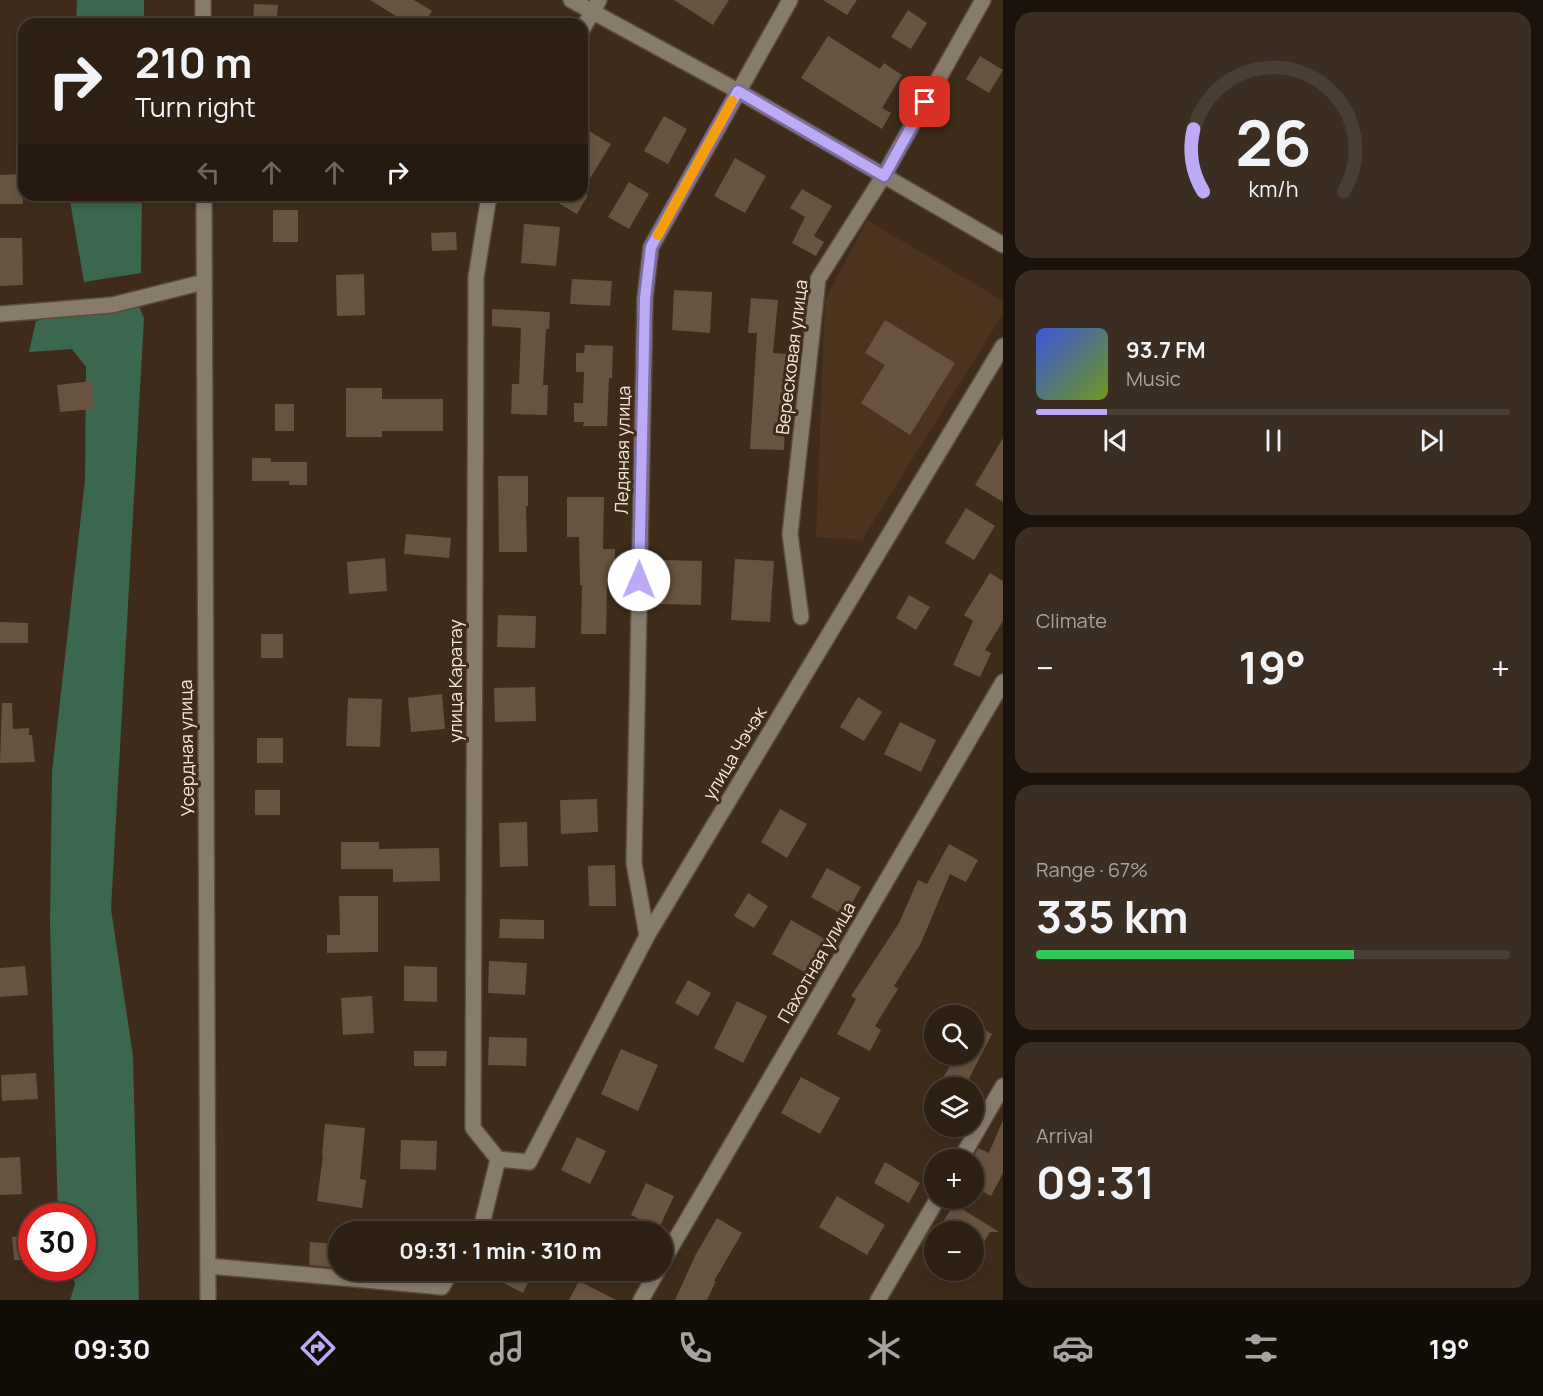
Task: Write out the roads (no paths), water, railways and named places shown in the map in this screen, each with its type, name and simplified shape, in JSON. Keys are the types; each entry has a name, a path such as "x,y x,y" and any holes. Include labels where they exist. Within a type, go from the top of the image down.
{"street":[{"path":"203,0 203,18"},
{"path":"571,0 596,6 1003,245"},
{"name":"Ледяная улица","path":"647,936 634,863 645,298 651,247 790,0"},
{"name":"Вересковая улица","path":"801,617 790,534 818,279 884,176 983,0"},
{"path":"588,20 596,6"},
{"name":"Усердная улица","path":"204,201 208,1300"},
{"name":"улица Каратау","path":"488,201 476,277 473,1128 498,1159"},
{"path":"0,314 112,305 204,282"},
{"name":"улица Чэчэк","path":"498,1159 529,1162 647,936 1003,346"},
{"name":"Пахотная улица","path":"673,1244 1003,682"},
{"path":"966,1149 1003,1086"},
{"path":"483,1221 498,1159"},
{"path":"878,1300 932,1209"},
{"path":"209,1266 328,1277"},
{"path":"375,1281 442,1287 446,1281"},
{"path":"641,1300 652,1281"}]}
